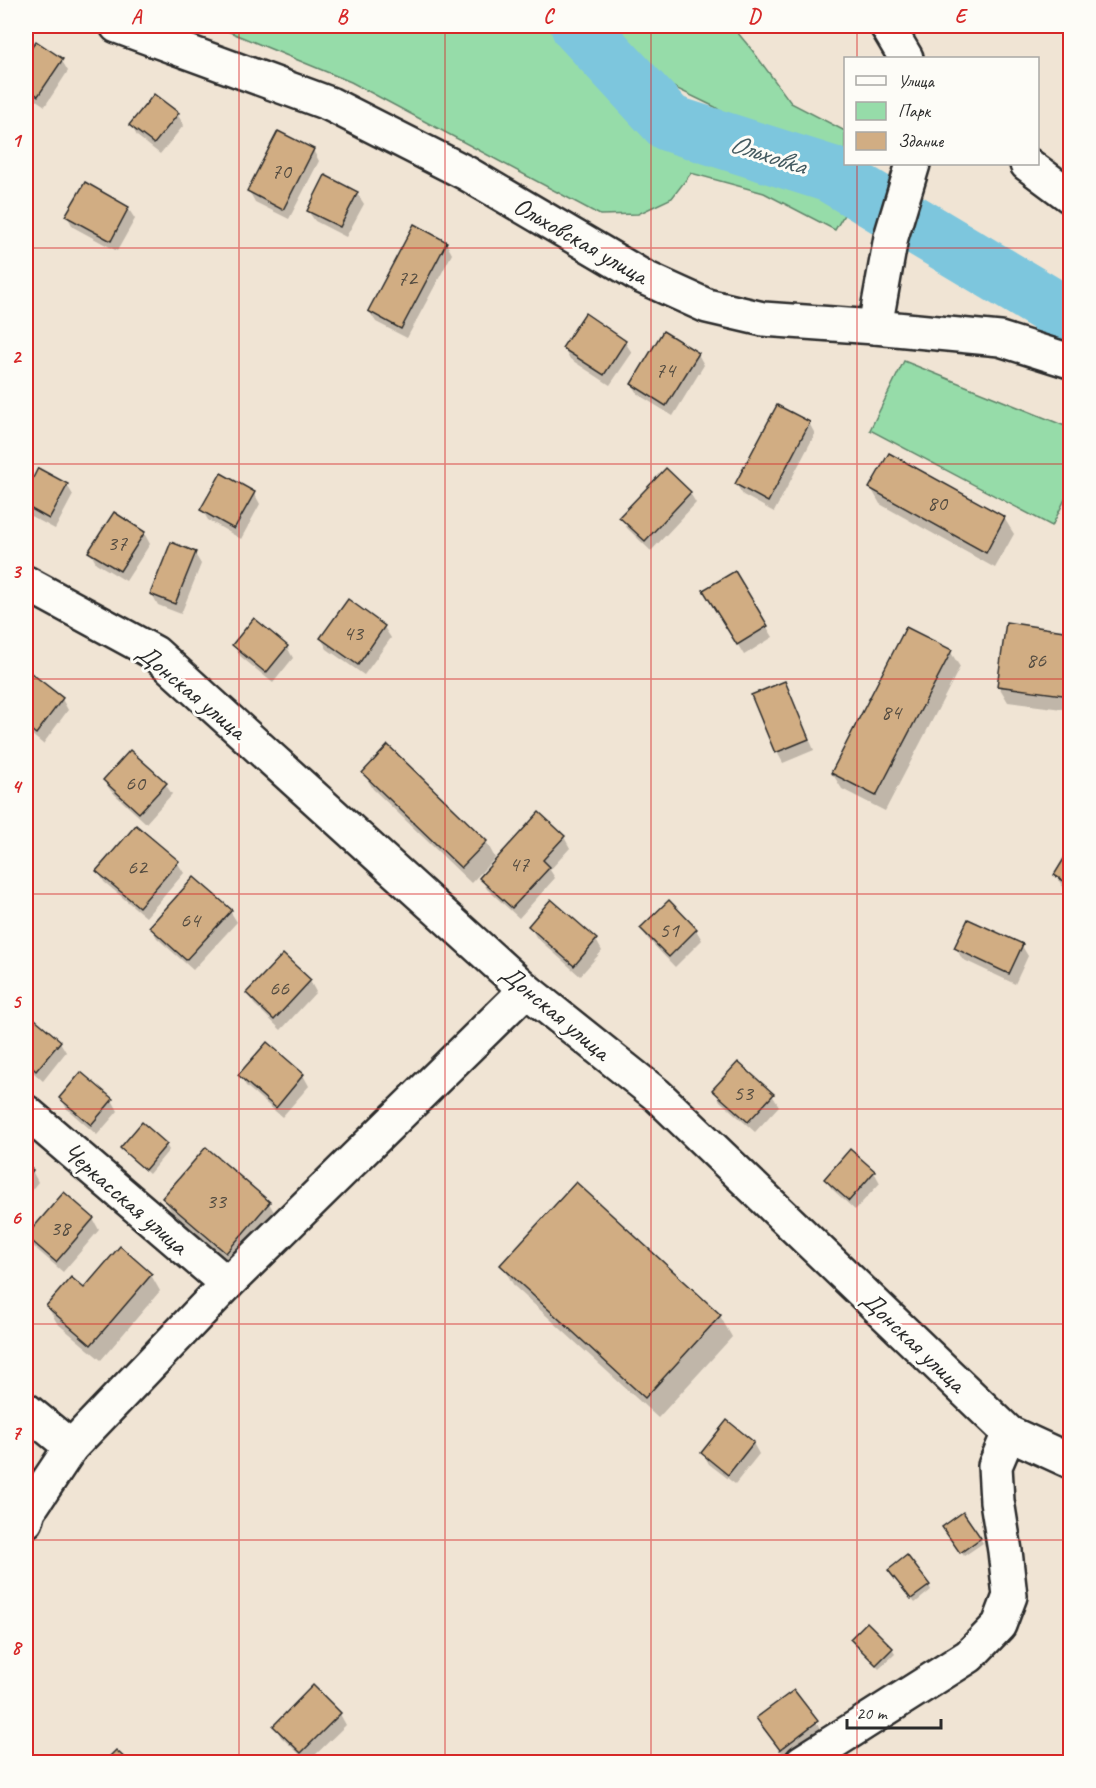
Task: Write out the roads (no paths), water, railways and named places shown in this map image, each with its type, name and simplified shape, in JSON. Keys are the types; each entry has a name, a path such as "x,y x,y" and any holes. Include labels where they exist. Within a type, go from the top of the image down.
{"street":[{"name":"Ольховская улица","path":"117,26 330,104 466,173 643,277 707,306 763,319 999,339 1071,361"},
{"path":"887,26 905,57"},
{"path":"875,327 891,237 913,165"},
{"path":"1028,165 1071,196"},
{"name":"Донская улица","path":"29,589 155,653 526,990 656,1094 1009,1433 1071,1461"},
{"path":"26,1521 28,1510 71,1446 227,1284 526,990"},
{"name":"Черкасская улица","path":"26,1112 227,1284"},
{"path":"26,1410 71,1446"},
{"path":"802,1762 969,1656 999,1625 1010,1596 997,1501 995,1466 1009,1433"}],"waterway":[{"name":"Ольховка","path":"579,26 669,123 830,174 1070,317"}]}
